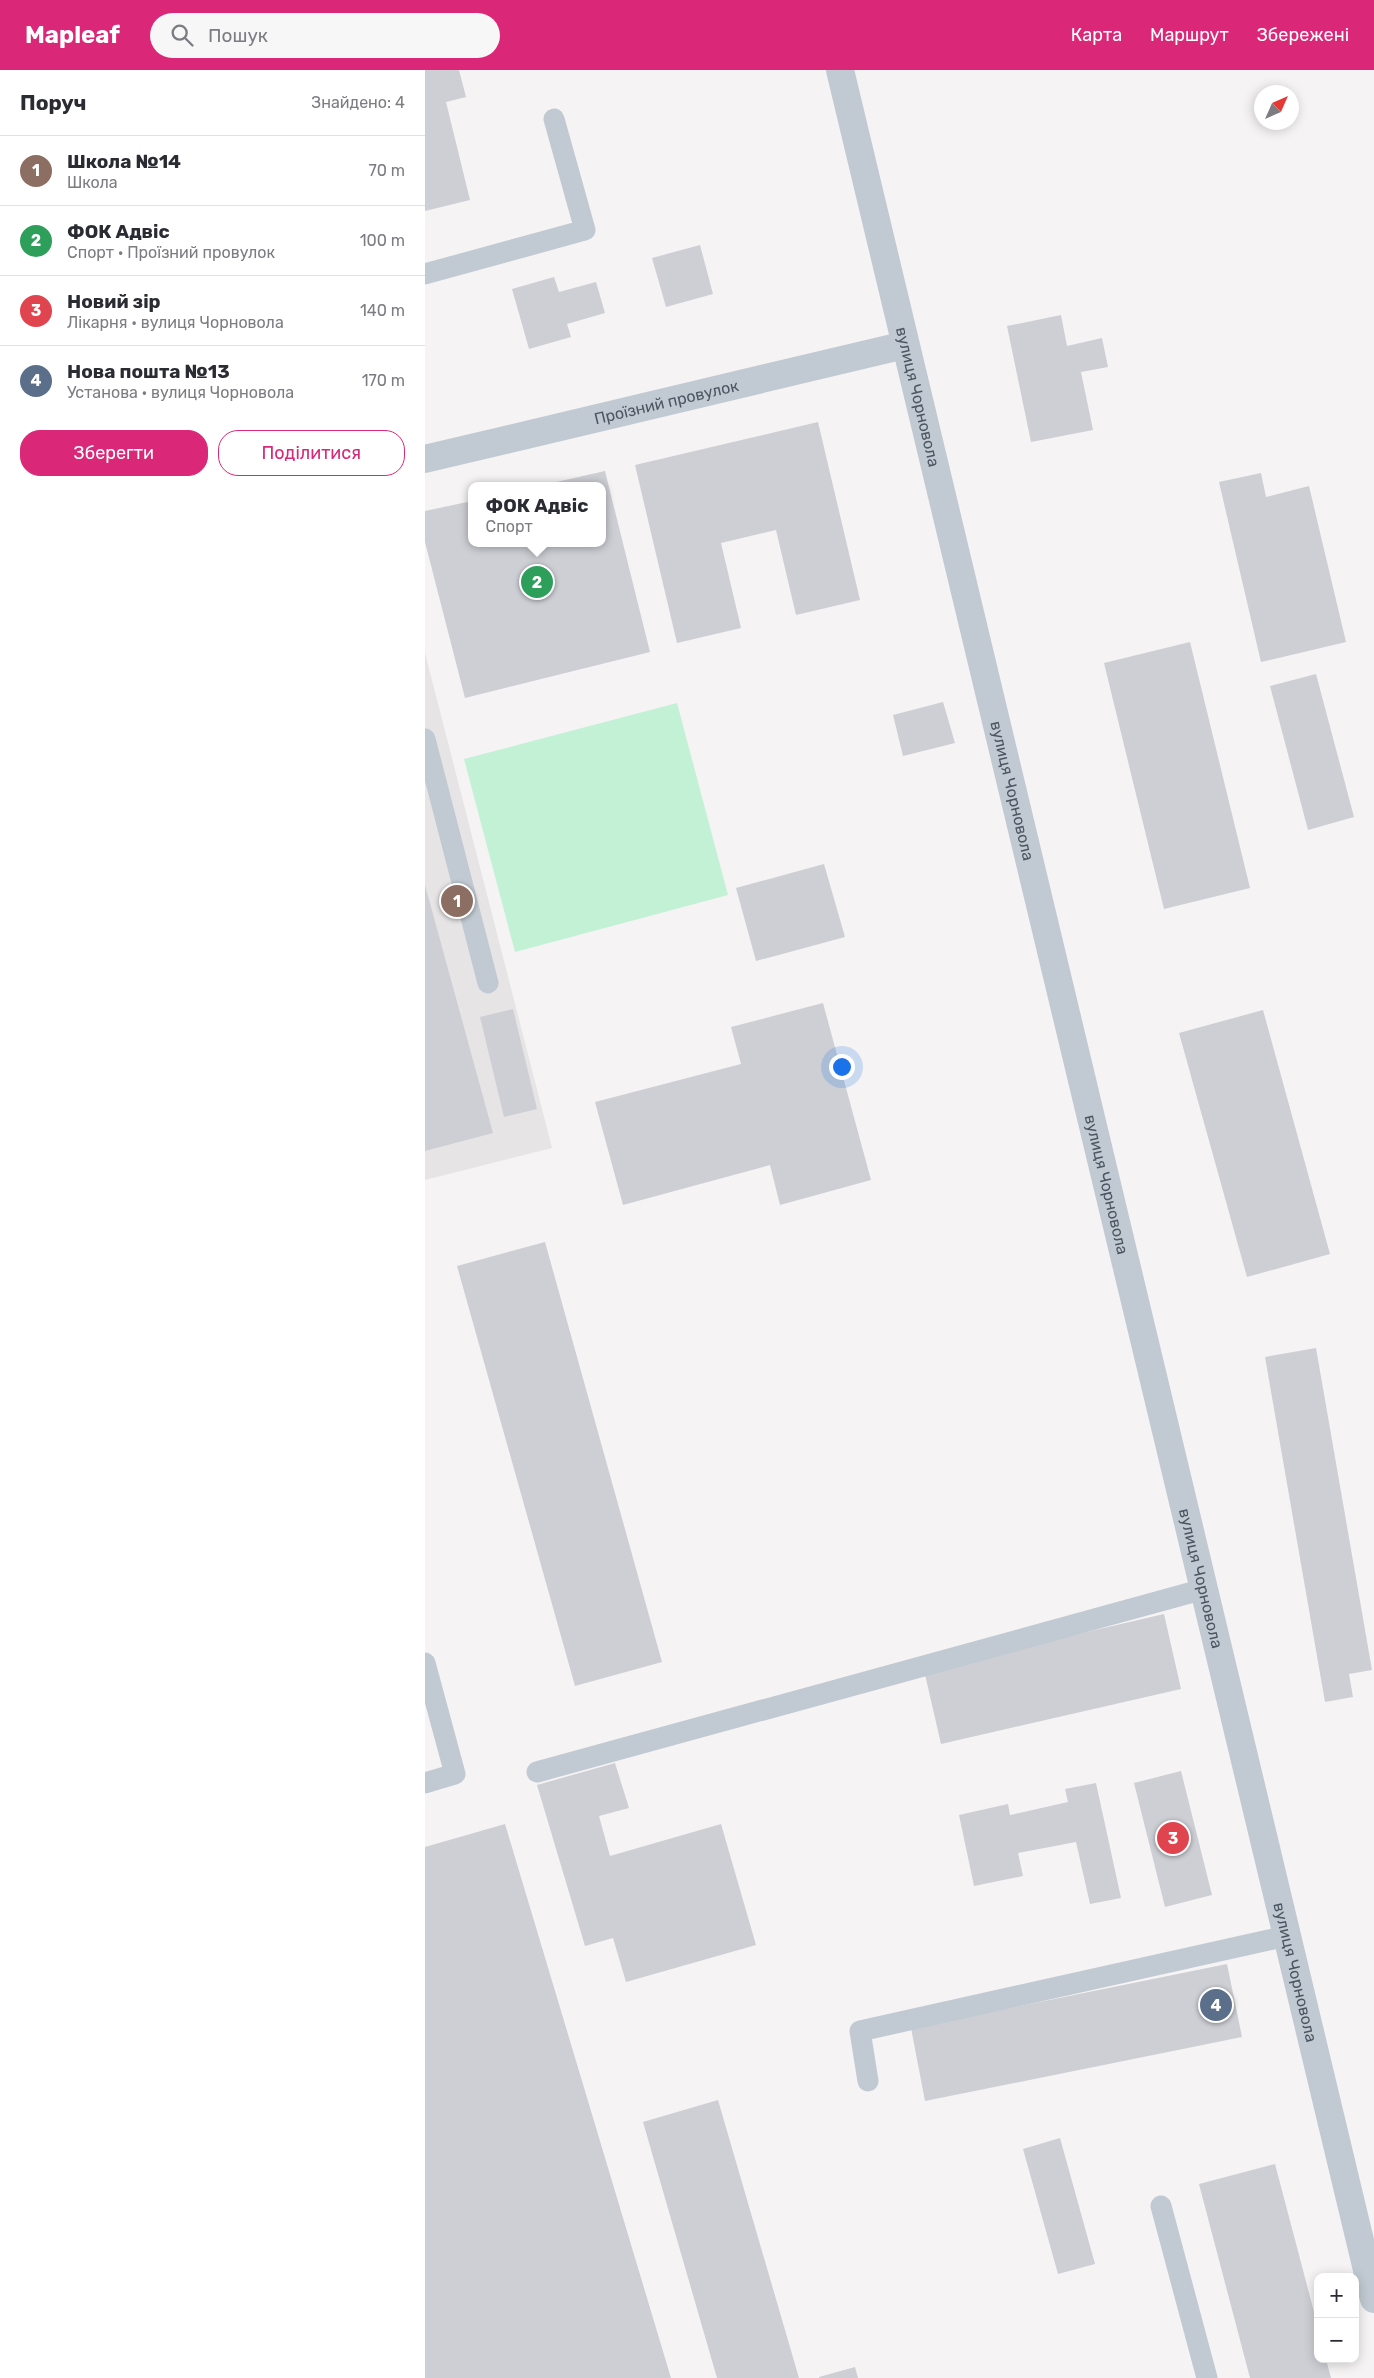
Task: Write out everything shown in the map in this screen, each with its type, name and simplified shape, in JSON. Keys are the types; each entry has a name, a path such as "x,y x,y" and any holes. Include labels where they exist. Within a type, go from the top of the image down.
{"street":[{"name":"вулиця Чорновола","path":"840,70 1374,2299"},
{"name":"Проїзний провулок","path":"425,459 905,345"}],"lane":[{"path":"425,274 585,230 553,119"},
{"path":"425,739 488,983"},
{"path":"537,1772 1204,1589"},
{"path":"425,1663 455,1774 425,1783"},
{"path":"867,2082 860,2032 1287,1936"},
{"path":"1161,2206 1207,2378"}],"shaded area":[{"path":"425,653 552,1148 425,1180"}],"green space":[{"path":"677,703 728,895 515,952 464,759"}],"building":[{"path":"425,70 459,70 466,97 446,102 470,200 425,211"},
{"path":"700,245 713,294 666,307 652,258"},
{"path":"554,277 559,292 596,282 605,313 567,324 571,337 529,349 512,289"},
{"path":"1061,315 1067,346 1102,338 1108,367 1081,372 1093,430 1031,442 1007,326"},
{"path":"818,422 860,600 796,615 776,530 721,543 741,628 677,643 635,465"},
{"path":"605,471 650,652 465,698 425,542 425,511 468,502 468,547 606,547 606,482 556,482"},
{"path":"1261,473 1266,497 1309,486 1346,642 1261,662 1219,482"},
{"path":"1190,642 1250,888 1164,909 1104,663"},
{"path":"1316,674 1354,817 1308,830 1270,686"},
{"path":"943,702 955,743 903,756 893,715"},
{"path":"824,864 845,937 756,961 736,888"},
{"path":"425,885 493,1133 425,1151"},
{"path":"823,1003 871,1180 780,1205 770,1165 623,1205 595,1102 741,1064 731,1027"},
{"path":"513,1009 537,1109 504,1117 480,1017"},
{"path":"1263,1010 1330,1254 1247,1277 1179,1033"},
{"path":"545,1242 662,1662 575,1686 457,1266"},
{"path":"1316,1348 1372,1670 1349,1674 1353,1697 1325,1702 1265,1357"},
{"path":"1164,1614 1181,1689 941,1744 924,1670"},
{"path":"615,1763 629,1808 599,1816 610,1856 721,1824 756,1945 626,1982 613,1938 585,1946 537,1785"},
{"path":"1181,1771 1212,1895 1165,1907 1134,1783"},
{"path":"1096,1783 1121,1898 1090,1904 1076,1842 1018,1853 1023,1876 974,1886 959,1815 1008,1804 1010,1815 1068,1802 1065,1789"},
{"path":"505,1824 671,2378 425,2378 425,1847"},
{"path":"1227,1964 1242,2037 925,2101 911,2028"},
{"path":"718,2100 799,2378 717,2378 643,2122"},
{"path":"1060,2138 1095,2264 1058,2274 1023,2149"},
{"path":"1275,2164 1314,2312 1314,2363 1327,2363 1331,2378 1250,2378 1199,2184"},
{"path":"855,2367 858,2378 819,2378 819,2377"}],"place":[{"name":"ФОК Адвіс","path":"537,582"},
{"name":"Школа №14","path":"457,901"},
{"name":"Новий зір","path":"1173,1838"},
{"name":"Нова пошта №13","path":"1216,2005"}]}
